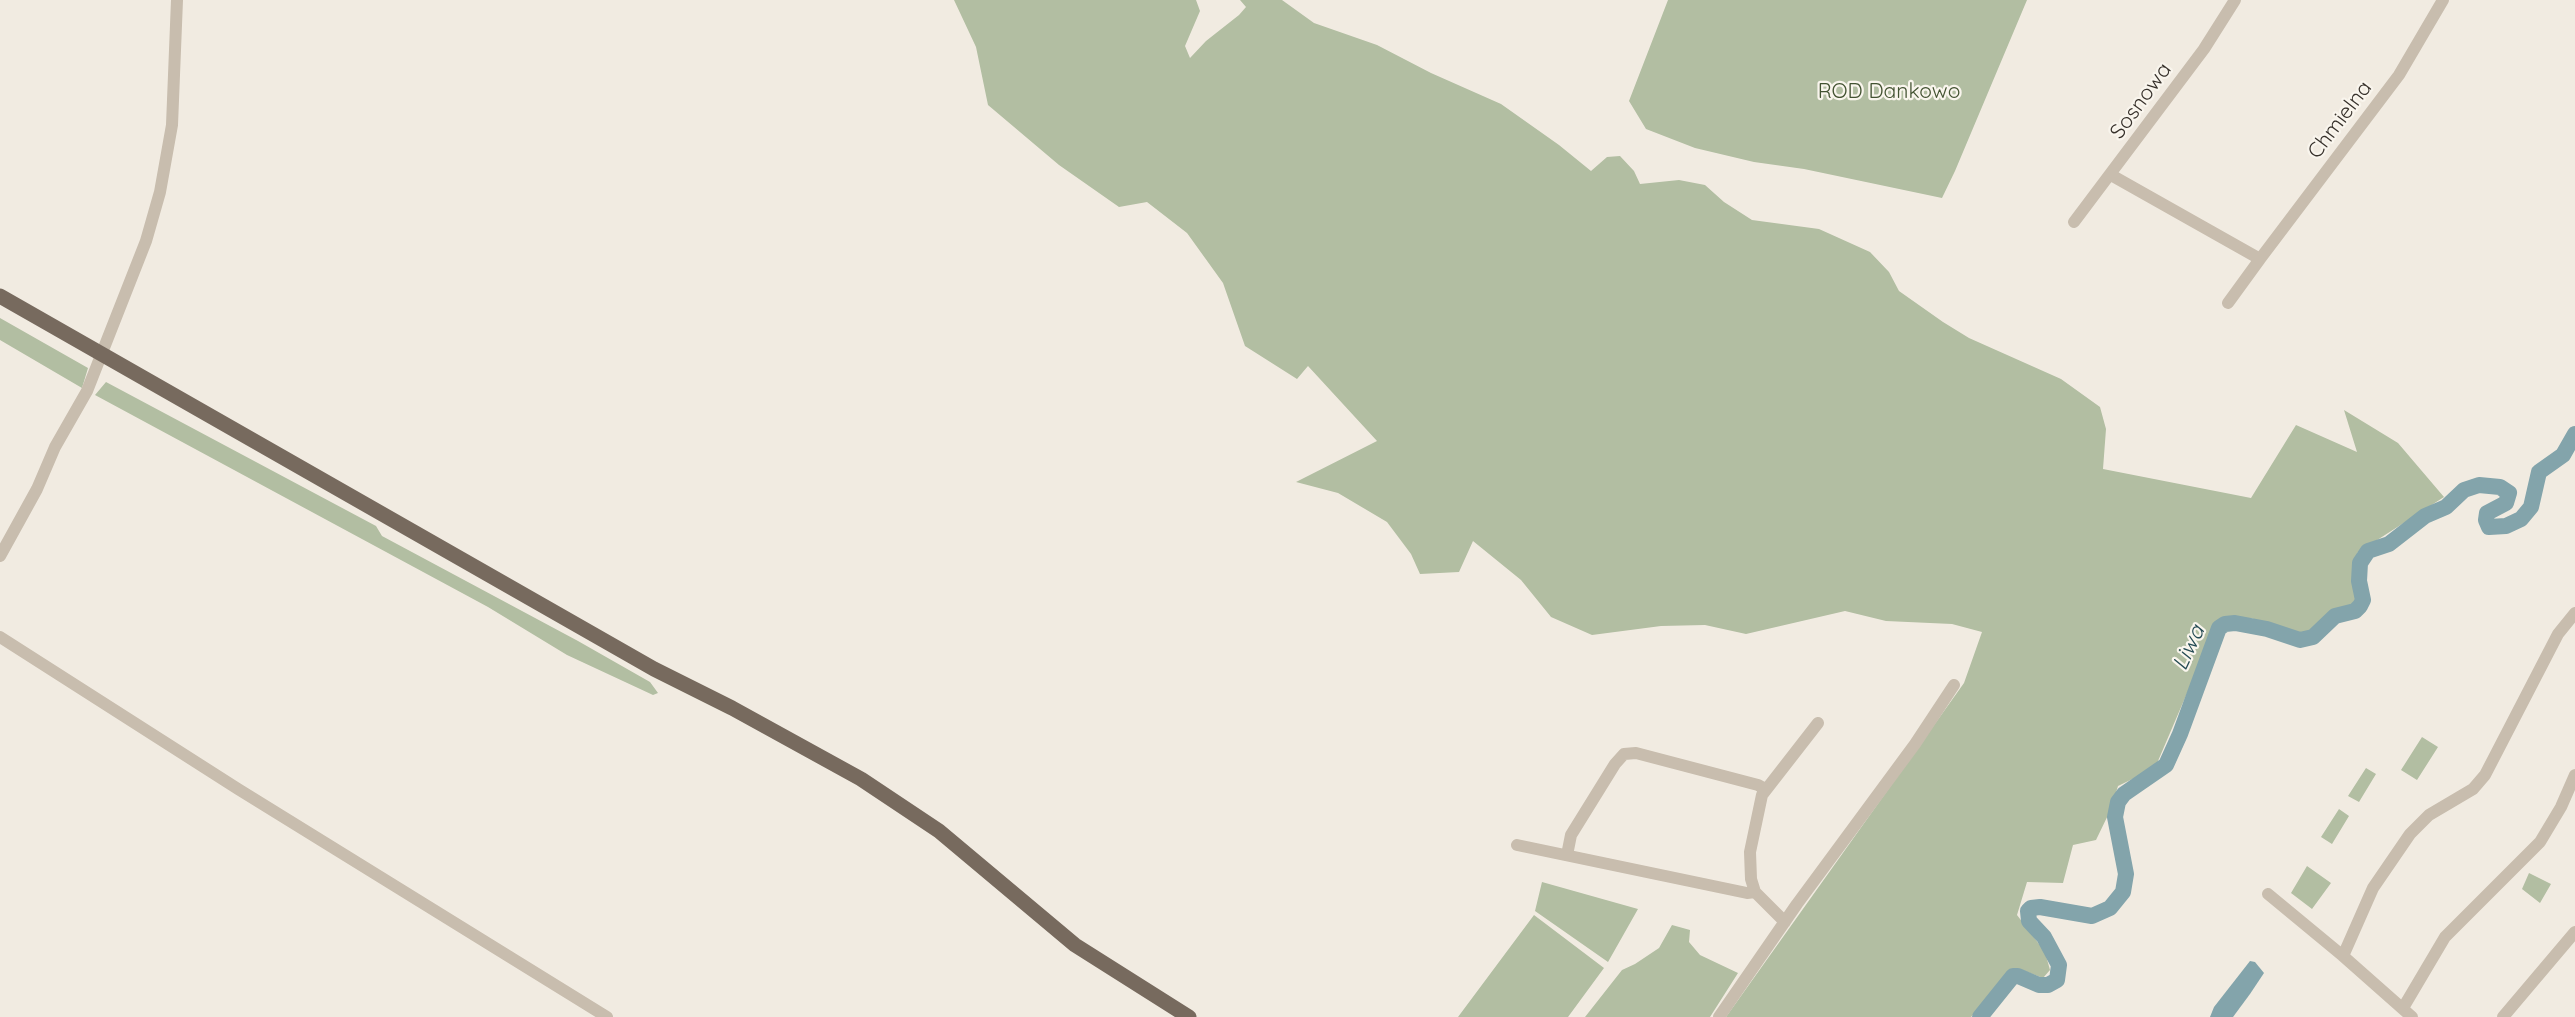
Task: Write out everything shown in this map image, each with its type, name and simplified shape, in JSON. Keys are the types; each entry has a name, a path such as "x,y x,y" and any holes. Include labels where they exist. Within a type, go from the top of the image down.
{"main road":[{"path":"0,296 654,669 732,708 861,779 939,831 1075,945 1189,1017"}],"street":[{"path":"0,556 37,489 55,447 84,398 146,241 160,192 168,152 175,94 177,0"},
{"name":"Sosnowa","path":"2074,222 2217,31 2235,0"},
{"name":"Chmielna","path":"2228,303 2399,75 2443,0"},
{"path":"2111,175 2260,259"},
{"path":"2343,956 2369,894 2410,834 2428,815 2473,789 2485,775 2558,634 2575,613"},
{"path":"0,637 238,789 607,1017"},
{"path":"1719,1017 1785,921 1915,744 1954,685"},
{"path":"1785,921 1755,892 1751,879 1750,852 1762,795 1818,723"},
{"path":"1566,855 1571,835 1615,764 1624,754 1636,753 1766,789"},
{"path":"2403,1008 2445,937 2540,842 2561,807 2575,775"},
{"path":"1517,845 1747,893 1755,892"},
{"path":"2268,894 2412,1017"},
{"path":"2503,1017 2575,932"}],"green space":[{"path":"954,0 1196,0 1200,11 1185,46 1190,58 1246,7 1240,0 1282,0 1314,23 1377,45 1431,73 1501,104 1591,171 1607,157 1620,156 1634,171 1640,184 1679,180 1705,185 1724,202 1752,220 1819,229 1870,252 1889,272 1899,291 1943,322 1969,338 2061,379 2100,407 2106,429 2103,469 2251,498 2296,425 2357,452 2344,410 2398,443 2444,497 2357,553 2358,602 2328,613 2313,631 2293,633 2251,618 2223,620 2208,644 2155,768 2118,786 2111,809 2096,840 2073,845 2063,883 2027,882 2017,915 2045,952 2050,970 2043,978 2017,968 1971,1017 1726,1017 1964,683 1982,632 1952,624 1886,621 1845,611 1746,634 1705,625 1661,626 1592,635 1551,617 1521,580 1473,541 1459,572 1420,574 1411,554 1387,522 1338,493 1296,482 1377,441 1308,366 1297,379 1245,346 1223,283 1187,233 1147,202 1119,207 1059,165 988,105 976,47"},
{"name":"ROD Dankowo","path":"1668,0 2027,0 1942,198 1804,169 1754,162 1695,148 1646,129 1629,101"},
{"path":"0,318 88,368 82,388 0,340"},
{"path":"106,382 376,526 382,536 578,641 650,682 658,693 653,695 567,655 488,607 95,395"},
{"path":"2422,737 2438,747 2417,780 2401,770"},
{"path":"2366,768 2376,774 2359,802 2348,796"},
{"path":"2339,809 2349,816 2332,844 2321,837"},
{"path":"2307,866 2331,883 2312,909 2291,893"},
{"path":"2529,873 2551,884 2540,903 2522,889"},
{"path":"1542,882 1638,909 1608,962 1535,911"},
{"path":"1534,915 1604,968 1568,1017 1458,1017"},
{"path":"1672,925 1690,930 1689,942 1700,955 1738,973 1710,1017 1585,1017 1622,970 1659,948"}],"water":[{"path":"2250,961 2255,962 2264,973 2250,994 2233,1017 2210,1017 2214,1007"}],"waterway":[{"name":"Liwa","path":"1980,1017 2013,976 2039,985 2048,985 2057,980 2059,965 2044,937 2029,921 2028,911 2031,908 2040,907 2092,916 2110,908 2123,892 2126,874 2115,817 2118,802 2124,794 2166,765 2180,734 2219,628 2225,624 2235,623 2267,629 2300,640 2313,637 2335,616 2355,611 2360,606 2363,600 2359,581 2360,563 2368,551 2389,544 2425,516 2446,507 2464,490 2479,485 2500,487 2509,493 2506,503 2487,513 2486,520 2489,527 2506,526 2521,519 2531,507 2539,472 2563,455 2575,434"}]}
